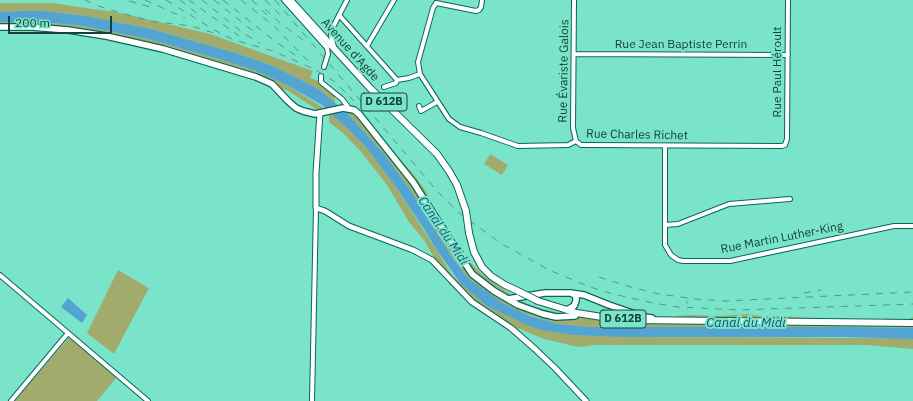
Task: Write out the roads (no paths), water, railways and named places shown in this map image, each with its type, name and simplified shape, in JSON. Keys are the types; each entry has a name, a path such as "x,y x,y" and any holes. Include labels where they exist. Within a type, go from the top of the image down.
{"main road":[{"name":"Avenue d'Agde","path":"290,0 370,88 437,154 457,185 466,211 469,233 474,252 482,267 491,276 505,285 538,301 577,313"},
{"path":"0,27 32,27 83,32 164,49 256,77 272,84 296,108 309,113 322,113 346,108 354,110 359,114 413,182 472,274 518,305 550,315 569,317 575,316 577,313"},
{"path":"508,299 545,293 570,293 584,296 644,317 669,320"},
{"path":"567,310 574,306 576,301 576,296 570,293"},
{"name":"D 612B","path":"577,313 608,318 669,320 913,323"}],"street":[{"path":"284,0 327,48 328,54 324,67"},
{"path":"335,49 331,35 333,26 347,0"},
{"path":"367,46 394,0"},
{"path":"384,86 396,83 397,80 410,78 420,74 418,62 435,2 476,12 481,7 482,0"},
{"name":"Rue Évariste Galois","path":"574,0 573,128 576,141"},
{"name":"Rue Paul Héroult","path":"785,144 787,139 788,0"},
{"path":"340,15 397,80"},
{"name":"Rue Jean Baptiste Perrin","path":"574,54 788,55"},
{"name":"Rue Charles Richet","path":"420,74 437,102 454,124 518,146 568,145 576,141 581,145 782,146 785,144"},
{"path":"321,76 321,82 342,99 346,108"},
{"path":"419,106 421,111 437,102"},
{"path":"312,401 316,173 322,113"},
{"name":"Rue Martin Luther-King","path":"665,146 666,248 674,258 683,261 730,260 894,226 913,226"},
{"path":"665,225 678,224 729,204 790,199"},
{"path":"316,208 325,211 349,226 418,252 432,260 472,302 511,328 555,368 586,401"},
{"path":"0,275 148,401"},
{"path":"11,401 68,333"}],"water":[{"path":"44,11 86,16 151,29 239,54 273,66 321,91 347,113 385,155 414,195 454,260 469,279 504,304 530,316 558,324 589,327 913,328 913,339 848,337 623,337 573,335 541,330 527,325 487,306 461,284 436,249 396,187 366,147 322,105 285,84 256,71 148,39 83,26 53,23 0,22 0,12"},
{"path":"68,298 87,315 82,323 61,307"}],"railway":[{"path":"85,0 95,5 151,21 191,26 214,33"},
{"path":"145,0 185,18"},
{"path":"166,0 216,31 234,40 273,51 314,69 335,82 354,101"},
{"path":"180,0 198,14"},
{"path":"189,0 239,36"},
{"path":"202,0 243,33 260,43"},
{"path":"214,0 253,31"},
{"path":"223,0 276,42 298,57"},
{"path":"241,0 274,26 311,64"},
{"path":"252,0 268,16"},
{"path":"265,0 285,20"},
{"path":"275,0 438,192 459,213 502,244 549,270 590,287 613,294 678,307 738,310 913,304"},
{"path":"129,1 154,8"},
{"path":"265,9 280,23 307,43"},
{"path":"599,277 659,294 725,301 913,292"},
{"path":"804,293 821,290"}],"water label":[{"name":"Canal du Midi","path":"443,231"},
{"name":"Canal du Midi","path":"746,323"}]}
